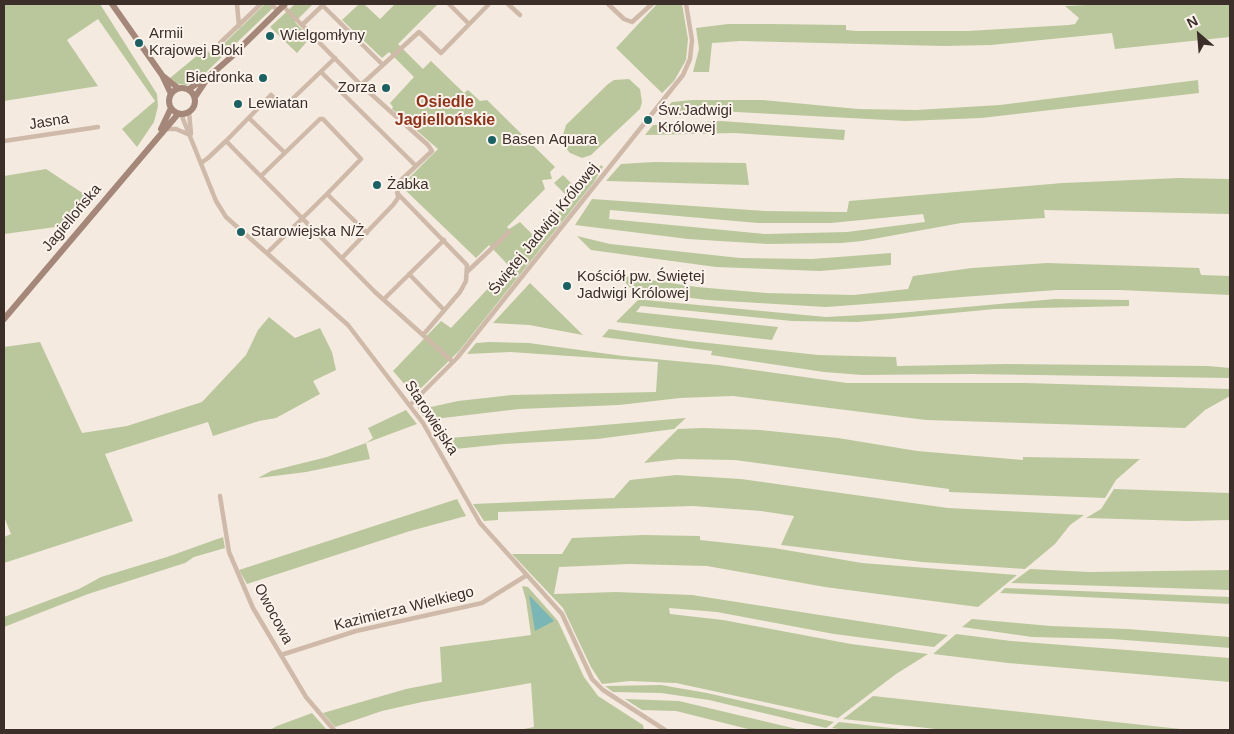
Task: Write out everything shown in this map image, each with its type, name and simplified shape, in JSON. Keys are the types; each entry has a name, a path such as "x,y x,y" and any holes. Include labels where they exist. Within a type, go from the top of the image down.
{"street":[{"path":"112,4 162,75 170,94 171,108 179,114 189,112 195,106 195,97 209,76"},
{"path":"237,4 239,26"},
{"path":"230,58 220,46 220,43 261,4"},
{"path":"271,4 282,7 302,25 361,85 431,148 432,151 397,184 398,198 393,205 342,258"},
{"path":"449,4 469,24"},
{"path":"361,85 418,32 441,53 489,4"},
{"path":"508,4 520,16"},
{"path":"608,4 624,19 632,22 652,4"},
{"name":"Świętej Jadwigi Królowej","path":"410,405 453,362 683,75 690,59 692,40 686,4"},
{"path":"302,25 323,5 384,65"},
{"path":"162,75 178,88 189,89 209,76 230,58 282,7"},
{"path":"201,163 226,141 271,95 284,107 335,58"},
{"path":"321,72 416,166"},
{"path":"170,94 178,88"},
{"path":"189,89 195,97"},
{"name":"Jagiellońska","path":"162,132 171,108"},
{"path":"189,112 191,137"},
{"name":"Jagiellońska","path":"4,319 179,114"},
{"name":"Starowiejska","path":"179,114 191,137 223,213 348,325 410,405 430,435 480,523 562,614 587,670 598,685 666,730"},
{"path":"249,118 285,153"},
{"path":"261,176 320,119 326,120 361,158 267,253"},
{"name":"Jasna","path":"4,142 98,127"},
{"path":"162,132 176,129 191,137"},
{"path":"226,141 301,219 453,362"},
{"path":"397,193 462,258 468,271"},
{"path":"327,194 366,232"},
{"path":"423,335 460,292 468,271 509,232"},
{"path":"384,299 444,240"},
{"path":"409,274 444,310"},
{"name":"Owocowa","path":"220,496 229,552 254,608 306,696 334,730"},
{"name":"Kazimierza Wielkiego","path":"281,655 356,631 482,603 527,576"}],"green space":[{"path":"4,4 100,4 157,94 158,106 154,122 137,147 122,129 155,101 98,19 67,40 98,86 4,101"},
{"path":"265,4 277,4 198,80 187,85 178,84 170,78 205,49 212,55"},
{"path":"295,4 313,4 295,22 310,38 297,53 270,27"},
{"path":"359,4 364,4 380,19 395,4 438,4 398,44 423,69 431,61 464,93 468,90 480,101 487,100 555,167 550,172 552,179 542,180 545,189 507,227 509,229 520,222 534,236 571,200 554,183 563,175 578,190 601,165 603,167 594,182 459,351 414,395 393,371 441,321 451,328 509,266 489,245 476,258 401,186 438,149 392,109 393,107 390,103 414,77 389,52 382,58 342,20"},
{"path":"657,4 682,4 688,39 686,60 674,81 662,93 616,48"},
{"path":"1230,4 1230,37 1115,49 1112,33 991,45 944,46 740,41 712,43 709,72 693,72 699,49 696,28 728,24 771,24 846,25 846,30 856,31 968,31 1075,24 1079,18 1065,6"},
{"path":"629,79 640,89 642,102 640,109 591,155 582,158 570,153 564,146 562,138 566,125 608,84 614,80"},
{"path":"1198,80 1199,93 981,118 906,121 717,111 661,113 672,102 692,100 763,100 858,109 916,110 1000,105"},
{"path":"721,121 845,130 844,140 734,133 645,135 653,125"},
{"path":"654,162 746,163 749,185 606,181 621,164"},
{"path":"46,169 87,196 63,226 4,234 4,176"},
{"path":"1179,178 1230,179 1230,214 1044,210 1045,218 961,223 841,243 768,244 688,239 575,225 592,199 765,211 847,212 849,201 1063,183","holes":["610,210 758,223 831,223 923,214 925,222 847,232 765,234 609,219"]},
{"path":"577,236 610,244 740,258 812,259 891,253 891,265 820,271 716,267 591,250"},
{"path":"1047,263 1199,268 1201,275 1230,276 1230,295 1120,290 1057,290 826,307 708,300 648,293 645,300 826,317 898,313 1055,299 1129,300 1129,306 995,309 858,322 792,321 641,306 636,312 778,327 772,340 616,322 640,298 618,275 697,287 766,293 854,295 908,289 913,276 972,268"},
{"path":"530,283 583,335 529,325 493,323"},
{"path":"269,317 295,338 320,328 332,352 336,370 313,381 320,394 276,418 259,421 213,436 208,422 105,454 133,521 4,563 4,537 11,534 4,517 4,347 40,342 82,433 127,426 202,402 246,355 258,330"},
{"path":"609,329 690,341 818,355 896,357 897,366 1007,364 1208,366 1230,368 1230,378 971,374 862,375 824,372 711,355 712,351 602,337"},
{"path":"476,343 529,343 623,356 718,365 847,383 1025,383 1230,389 1230,396 1205,410 1185,428 926,420 733,396 680,398 619,405 519,409 426,420 417,407 424,400 431,407 458,401 512,395 656,392 658,362 510,352 467,354"},
{"path":"406,410 417,424 366,443 373,438 368,428"},
{"path":"686,418 674,429 597,439 504,444 445,450 438,439"},
{"path":"678,429 760,430 838,438 917,451 1023,460 1023,457 1140,459 1116,480 1105,498 949,492 949,489 735,460 678,459 644,463"},
{"path":"366,443 370,459 306,472 258,478 271,471 327,457"},
{"path":"676,475 741,479 948,508 1084,515 1070,525 1055,544 1025,569 922,562 781,545 794,516 761,511 693,506 498,512 498,520 484,521 473,504 614,498 630,480"},
{"path":"1114,489 1230,493 1230,520 1187,521 1086,518 1101,509"},
{"path":"457,499 466,516 410,531 247,584 239,570"},
{"path":"643,535 700,536 700,540 774,548 862,563 1017,575 978,607 825,587 707,566 629,564 559,567 554,594 616,592 692,595 948,635 934,647 834,634 717,612 669,608 670,614 723,620 851,644 928,654 896,674 838,718 676,683 630,681 602,684 591,667 563,608 512,554 562,554 572,538"},
{"path":"223,537 225,548 88,594 4,627 4,617 79,589 101,577 167,557"},
{"path":"1030,569 1089,572 1230,570 1230,590 1011,583"},
{"path":"522,586 528,587 558,621 584,677 598,696 643,725 644,730 519,730 534,727 531,683 422,702 382,711 335,727 323,713 406,689 442,682 440,647 531,635"},
{"path":"1005,588 1230,597 1230,604 1000,593"},
{"path":"972,619 1230,637 1230,648 1112,639 1032,637 962,627"},
{"path":"956,634 1011,641 1230,658 1230,682 1008,663 933,654"},
{"path":"661,685 707,693 834,722 826,728 709,700 661,693 613,692 605,686"},
{"path":"873,696 1190,730 945,730 843,719"},
{"path":"625,699 679,701 801,730 752,730 676,711 642,710"},
{"path":"312,713 327,730 270,730 277,726"},
{"path":"839,722 909,730 844,730 832,728"}],"water":[{"path":"529,595 554,621 535,631"}],"place":[{"name":"Wielgomłyny","path":"270,36"},
{"name":"Armii Krajowej Bloki","path":"139,43"},
{"name":"Biedronka","path":"263,78"},
{"name":"Zorza","path":"386,88"},
{"name":"Lewiatan","path":"238,104"},
{"name":"Św.Jadwigi Królowej","path":"648,120"},
{"name":"Basen Aquara","path":"492,140"},
{"name":"Żabka","path":"377,185"},
{"name":"Starowiejska N/Ż","path":"241,232"},
{"name":"Kościół pw. Świętej Jadwigi Królowej","path":"567,286"}],"district":[{"name":"Osiedle Jagiellońskie","path":"445,112"}]}
